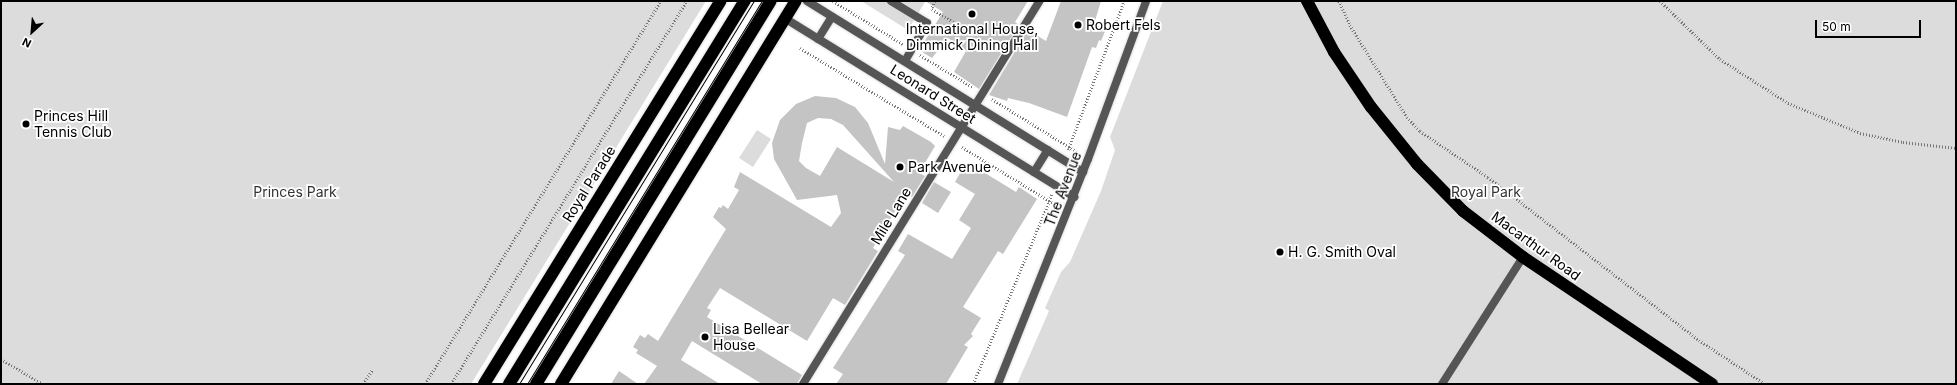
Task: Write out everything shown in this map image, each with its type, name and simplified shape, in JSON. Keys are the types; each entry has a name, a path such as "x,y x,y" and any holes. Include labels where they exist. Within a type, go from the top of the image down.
{"highway":[{"path":"509,384 742,6 722,1"},
{"name":"Royal Parade","path":"484,384 722,1"},
{"path":"536,384 770,1 786,19"},
{"path":"561,384 796,1"},
{"name":"Macarthur Road","path":"1307,1 1334,52 1403,148 1463,211 1523,257 1712,384"},
{"path":"595,204 614,215"},
{"path":"633,226 651,237"}],"street":[{"name":"Leonard Street","path":"807,1 1083,172"},
{"path":"891,1 927,23 905,61"},
{"name":"Mile Lane","path":"803,384 1040,1"},
{"name":"The Avenue","path":"998,384 1074,197 1146,1"},
{"path":"818,39 832,17"},
{"name":"Leonard Street","path":"786,19 1074,197"},
{"path":"1034,172 1048,150"},
{"path":"1442,384 1523,257"}],"path":[{"path":"425,384 661,1"},
{"path":"452,384 687,1"},
{"path":"833,1 1088,159"},
{"path":"935,1 932,9 955,22"},
{"path":"1339,1 1350,25 1407,117 1420,131 1488,177 1699,340 1765,384"},
{"path":"1660,1 1720,59 1788,103 1860,133 1917,144 1956,148"},
{"path":"800,48 1067,212"},
{"path":"1,359 44,384"},
{"path":"363,384 372,370"}],"green space":[{"name":"Princes Park","path":"1,1 706,1 471,384 1,384"},
{"path":"861,1 923,1 925,2 908,30"},
{"name":"Royal Park","path":"1163,1 1956,1 1956,384 1017,384 1049,311 1045,308 1061,272 1070,262 1101,191 1115,150 1110,137"},
{"path":"757,130 771,139 753,167 739,158"}],"building":[{"path":"925,1 1028,1 1015,22 1019,25 979,89 954,72 966,51 948,38 932,58 919,50 943,12"},
{"path":"1061,1 1101,1 1094,24 1106,29 1096,48 1092,47 1067,117 1029,103 1008,98 1007,101 989,95 1028,30 1046,41"},
{"path":"815,96 836,98 855,107 868,123 885,164 888,127 900,130 903,126 931,142 935,146 919,173 925,176 912,197 906,193 873,248 878,251 845,305 833,298 807,341 720,288 707,308 711,310 707,317 802,375 797,384 762,384 692,341 681,360 720,384 644,384 657,366 636,353 638,350 633,347 640,335 645,338 648,334 658,341 726,229 713,217 719,207 721,208 723,205 728,209 739,190 734,187 740,172 831,227 841,213 837,195 797,200 774,159 772,143 780,120 796,104","holes":["818,118 831,119 843,125 894,182 837,147 820,176 806,168 799,161 807,123"]},
{"path":"972,165 1016,192 1019,187 1037,199 1003,254 998,251 963,307 981,318 971,334 973,336 964,345 968,347 946,384 836,384 843,374 833,368 905,255 898,251 908,234 952,259 971,228 959,220 975,194 955,182 964,166"},
{"path":"934,182 951,192 938,213 922,203"},
{"path":"619,371 638,384 611,384"}],"tram line":[{"path":"519,384 754,1"},
{"path":"527,384 762,1"}],"place":[{"name":"International House, Dimmick Dining Hall","path":"972,14"},
{"name":"Robert Fels","path":"1078,25"},
{"name":"Princes Hill Tennis Club","path":"26,124"},
{"name":"Park Avenue","path":"900,167"},
{"name":"H. G. Smith Oval","path":"1280,252"},
{"name":"Lisa Bellear House","path":"705,337"}]}
